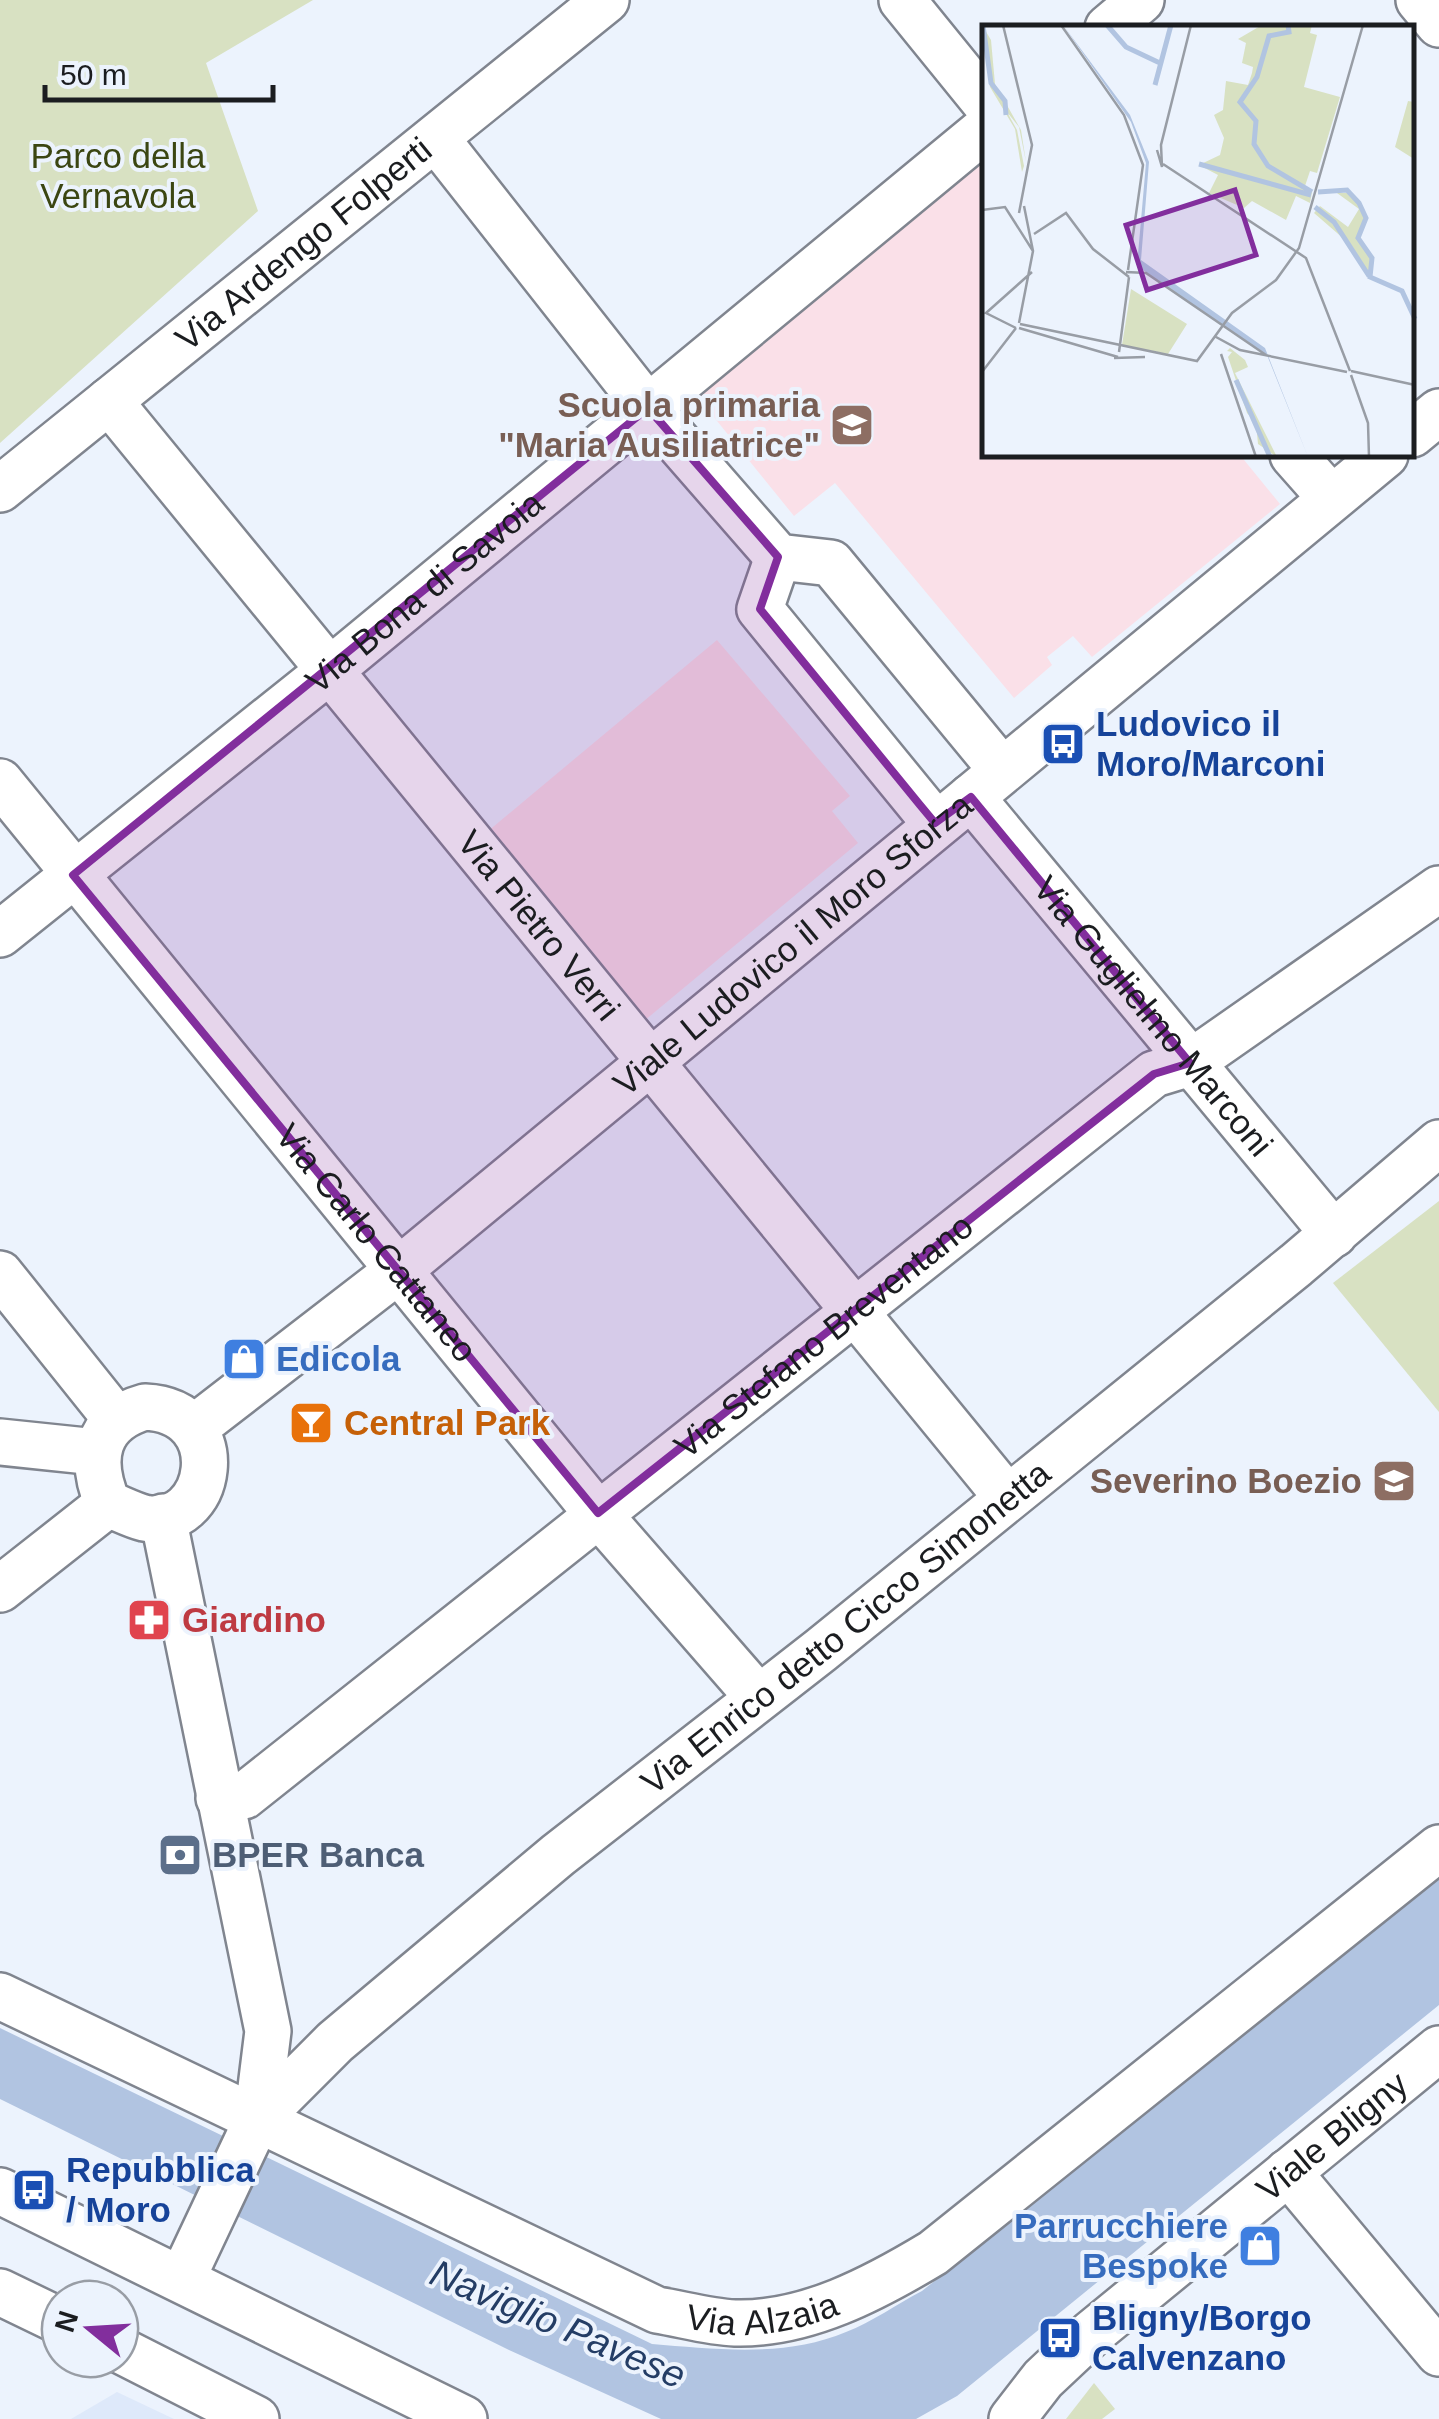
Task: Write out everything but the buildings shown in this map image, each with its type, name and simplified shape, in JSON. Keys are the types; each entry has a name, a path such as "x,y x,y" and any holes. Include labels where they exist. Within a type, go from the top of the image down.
{"street":[{"name":"Via Ardengo Folperti","path":"0,489 606,0"},
{"path":"902,0 982,100"},
{"path":"1112,25 1141,0"},
{"path":"1419,0 1439,24"},
{"name":"Via Bona di Savoia","path":"0,934 329,671 982,132"},
{"path":"436,140 648,408 778,557"},
{"name":"Via Pietro Verri","path":"108,401 1006,1496"},
{"path":"1414,432 1439,412"},
{"path":"1296,458 1331,498"},
{"name":"Viale Ludovico il Moro Sforza","path":"194,1428 400,1270 1381,458"},
{"name":"Via Guglielmo Marconi","path":"969,796 831,563 778,557 760,608 969,796 1334,1234"},
{"name":"Via Carlo Cattaneo","path":"0,782 598,1513 758,1697"},
{"name":"Via Stefano Breventano","path":"219,1798 244,1796 1154,1074 1190,1064 1439,888"},
{"name":"Via Enrico detto Cicco Simonetta","path":"252,2130 350,2030 558,1855 1334,1234 1439,1142"},
{"path":"0,1274 106,1436 98,1482 108,1504 146,1518 163,1517 188,1504 200,1488 206,1454 194,1428 162,1408 145,1407 106,1436 0,1442"},
{"path":"0,1588 108,1504"},
{"path":"163,1517 268,2031 252,2130 182,2279"},
{"name":"Via Alzaia","path":"0,1996 252,2130 657,2310 736,2323 815,2311 883,2284 933,2253 1439,1848"},
{"name":"Viale Bligny","path":"1012,2419 1035,2399 1092,2332 1439,2049"},
{"path":"1288,2172 1439,2353"},
{"path":"0,2191 464,2419"},
{"path":"0,2292 40,2311"},
{"path":"140,2360 256,2419"}],"highlighted area":[{"path":"648,408 778,557 760,609 920,805 935,823 971,797 1190,1063 1154,1074 598,1513 73,875"}],"shaded area":[{"name":"Scuola primaria \"Maria Ausiliatrice\"","path":"982,156 982,458 1242,458 1280,504 1092,657 1073,636 1047,657 1052,665 1014,698 835,483 794,516 696,395"},
{"path":"717,640 850,796 832,811 858,843 644,1021 487,832"},
{"path":"117,2392 174,2419 71,2419"}],"green space":[{"name":"Parco della Vernavola","path":"0,0 313,0 206,63 258,211 0,443"},
{"path":"1439,1201 1439,1412 1333,1283"},
{"path":"1094,2383 1115,2409 1102,2419 1066,2419"}],"water":[{"name":"Naviglio Pavese","path":"1439,1879 1439,2005 957,2396 916,2419 661,2419 509,2350 0,2099 0,2028 652,2344 750,2350 799,2346 856,2328 922,2291"}],"place":[{"name":"Scuola primaria \"Maria Ausiliatrice\"","path":"852,425"},
{"name":"Ludovico il Moro/Marconi","path":"1063,744"},
{"name":"Edicola","path":"244,1359"},
{"name":"Central Park","path":"311,1423"},
{"name":"Severino Boezio","path":"1394,1481"},
{"name":"Giardino","path":"149,1620"},
{"name":"BPER Banca","path":"180,1855"},
{"name":"Repubblica / Moro","path":"34,2190"},
{"name":"Parrucchiere Bespoke","path":"1260,2246"},
{"name":"Bligny/Borgo Calvenzano","path":"1060,2338"}]}
